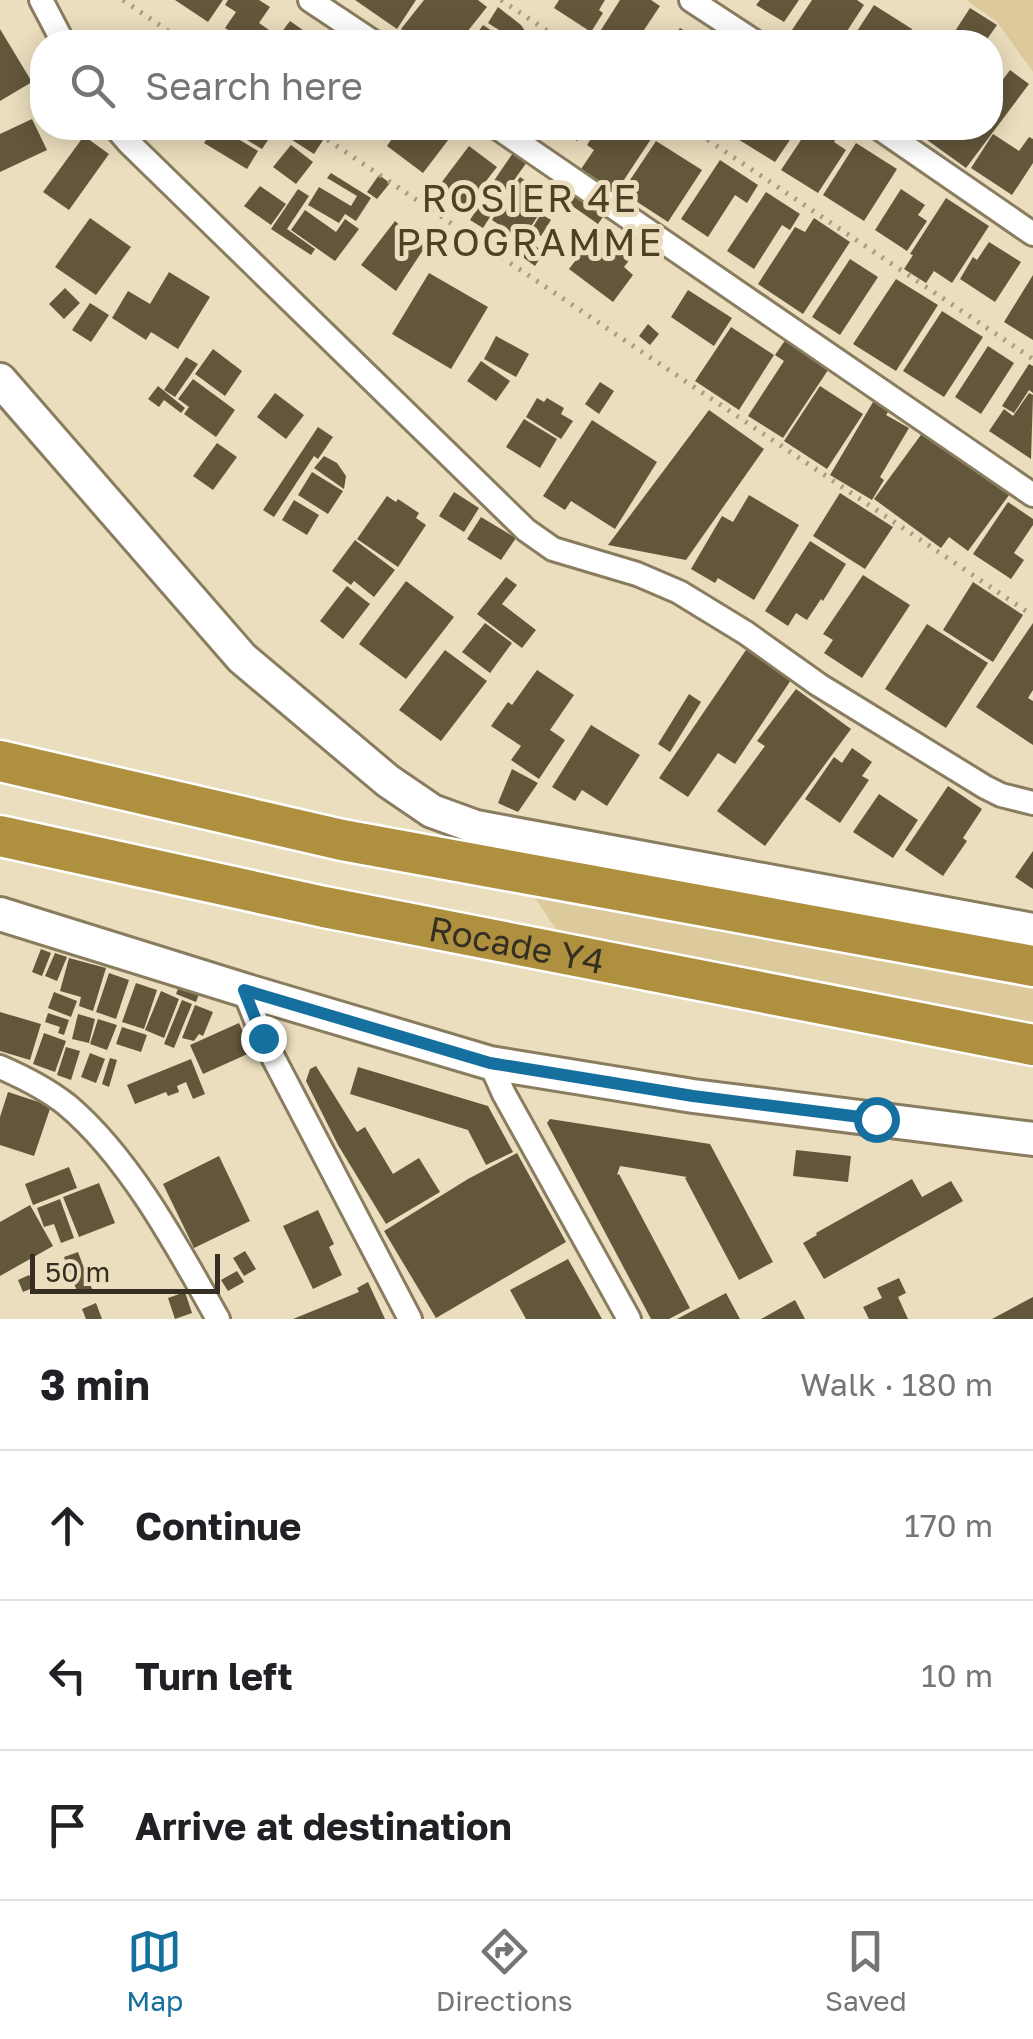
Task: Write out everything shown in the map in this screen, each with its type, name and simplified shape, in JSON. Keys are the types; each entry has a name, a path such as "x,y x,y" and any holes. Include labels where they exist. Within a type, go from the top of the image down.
{"highway":[{"name":"Rocade Y4","path":"0,761 342,840 1033,966"},
{"name":"Rocade Y4","path":"0,836 324,907 1033,1045"}],"street":[{"path":"41,0 57,30"},
{"path":"310,0 355,30"},
{"path":"691,0 737,30"},
{"path":"126,140 526,530 554,549 637,574 680,592 819,685 985,787 1033,803"},
{"path":"515,140 1033,495"},
{"path":"897,140 1033,234"},
{"path":"0,380 242,658 388,781 432,811 476,827 1033,930"},
{"path":"0,914 490,1063 693,1096 1033,1139"},
{"path":"244,990 263,1038 410,1319"},
{"path":"490,1063 629,1319"},
{"path":"0,1067 23,1076 65,1103 97,1134 152,1206 210,1316"}],"path":[{"path":"123,0 167,30"},
{"path":"501,0 546,30"},
{"path":"328,140 1029,612"},
{"path":"708,140 1033,359"}],"shaded area":[{"path":"966,0 1033,0 1033,72 1003,30"},
{"path":"474,808 1033,911 1033,1042 558,932"}],"building":[{"path":"175,0 223,0 208,22"},
{"path":"228,0 259,0 270,7 259,23 269,30 228,30 225,28 236,12 225,5"},
{"path":"355,0 416,0 397,29"},
{"path":"424,0 478,0 487,7 469,30 401,29"},
{"path":"559,0 605,0 599,10 603,13 592,30 554,8"},
{"path":"620,0 651,0 660,6 644,30 601,30"},
{"path":"760,0 799,0 784,22 756,5"},
{"path":"812,0 857,0 864,5 848,30 792,30"},
{"path":"874,5 912,29 911,30 858,30"},
{"path":"498,7 524,30 499,30 488,23"},
{"path":"970,8 997,25 993,30 956,30"},
{"path":"290,21 303,30 283,30"},
{"path":"0,29 30,83 0,101"},
{"path":"1010,70 1029,84 1003,119 1003,79"},
{"path":"30,120 30,140 42,140 47,150 0,172 0,134"},
{"path":"1029,137 1033,139 1033,163 1012,195 971,168 989,140 1002,140 1019,151"},
{"path":"81,140 90,140 109,154 69,210 43,192"},
{"path":"240,140 258,151 247,169 204,143"},
{"path":"247,140 268,140 262,149"},
{"path":"292,140 323,140 314,154"},
{"path":"391,140 448,140 423,173 387,146"},
{"path":"590,140 650,140 616,192 581,169 594,150 587,145"},
{"path":"739,140 790,140 775,162"},
{"path":"801,140 835,140 846,150 818,193 781,170"},
{"path":"927,140 987,140 966,168"},
{"path":"656,141 702,170 668,222 622,192"},
{"path":"856,143 897,169 864,221 823,195"},
{"path":"291,145 313,162 296,184 273,167"},
{"path":"469,146 497,167 462,212 435,191"},
{"path":"513,153 527,162 504,194 491,185"},
{"path":"720,160 758,185 747,203 735,195 708,237 681,219"},
{"path":"331,173 371,198 356,221 345,214 339,223 308,205 319,187 351,206 357,196 327,178"},
{"path":"379,175 390,183 377,199 367,192"},
{"path":"520,177 544,193 534,206 541,211 522,240 492,220"},
{"path":"260,186 286,204 271,225 244,206"},
{"path":"560,186 571,193 555,216 543,209"},
{"path":"298,189 309,196 287,229 315,249 311,255 271,229"},
{"path":"901,189 925,205 918,215 927,221 907,251 875,230"},
{"path":"489,190 502,198 483,228 470,220"},
{"path":"766,192 800,214 790,230 782,225 754,269 727,251"},
{"path":"575,194 605,214 598,224 568,203"},
{"path":"946,198 989,226 952,283 934,271 926,283 904,269"},
{"path":"305,210 336,232 345,219 359,229 335,261 291,230"},
{"path":"541,214 551,220 541,236 531,230"},
{"path":"90,218 131,247 96,295 55,267"},
{"path":"814,218 850,242 803,314 758,284 795,227 805,232"},
{"path":"395,221 425,247 396,291 361,265"},
{"path":"599,230 633,255 624,267 633,275 613,302 569,269"},
{"path":"526,240 544,252 535,266 517,253"},
{"path":"989,242 1021,262 995,302 960,279 973,257 977,260"},
{"path":"850,259 878,277 840,335 812,317"},
{"path":"169,272 210,297 178,349 151,332 146,340 112,318 128,291 150,304"},
{"path":"429,273 488,307 451,369 392,334"},
{"path":"1033,275 1033,340 1004,322"},
{"path":"896,279 938,305 896,371 853,344"},
{"path":"65,288 80,303 64,319 49,304"},
{"path":"688,290 732,318 714,346 671,317"},
{"path":"90,303 109,315 91,342 72,330"},
{"path":"942,311 983,337 944,397 903,371"},
{"path":"648,324 659,334 650,345 639,336"},
{"path":"731,327 774,355 739,410 695,381"},
{"path":"496,336 529,354 516,377 484,359"},
{"path":"786,339 830,367 783,438 748,416 784,361 775,355"},
{"path":"988,346 1014,363 981,414 955,397"},
{"path":"213,349 242,371 225,396 195,374"},
{"path":"186,357 198,364 175,397 164,390"},
{"path":"481,361 510,381 496,401 467,381"},
{"path":"1029,364 1033,366 1033,393 1029,390 1014,413 1002,406"},
{"path":"193,379 235,410 216,437 184,414 189,407 178,399"},
{"path":"600,382 614,391 599,414 585,404"},
{"path":"158,386 185,408 181,413 164,400 159,407 148,399"},
{"path":"820,386 863,414 827,469 784,441"},
{"path":"275,393 304,415 286,439 257,417"},
{"path":"1029,393 1033,395 1031,459 989,431 1004,409 1013,416"},
{"path":"876,397 892,406 886,415 909,428 880,477 884,480 872,500 830,475"},
{"path":"537,398 544,402 547,398 564,408 561,414 573,421 561,439 526,417"},
{"path":"709,410 764,449 686,560 608,545"},
{"path":"524,419 557,439 540,468 506,447"},
{"path":"592,420 657,462 615,529 571,501 565,510 543,496"},
{"path":"318,427 333,437 318,459 314,456 274,517 263,510"},
{"path":"926,428 1012,491 968,551 949,537 941,548 874,499"},
{"path":"217,443 237,457 213,490 193,476"},
{"path":"324,456 337,463 346,476 344,489 314,468"},
{"path":"312,472 343,491 328,514 298,495"},
{"path":"454,492 479,508 464,532 439,516"},
{"path":"840,493 893,527 865,569 813,536"},
{"path":"749,495 799,525 754,600 718,578 715,583 691,569 722,516 733,522"},
{"path":"387,496 419,513 416,518 426,525 398,567 357,539"},
{"path":"294,500 319,515 307,535 282,520"},
{"path":"1008,502 1033,519 1014,553 1024,560 1011,579 973,554"},
{"path":"481,517 516,538 501,560 467,539"},
{"path":"355,540 395,570 374,597 354,581 351,585 332,571"},
{"path":"810,541 846,564 807,620 796,613 788,626 765,611"},
{"path":"863,575 910,605 862,678 824,653 833,640 823,634"},
{"path":"506,577 517,585 502,604 536,630 522,648 477,614"},
{"path":"406,581 454,617 406,679 359,644"},
{"path":"973,582 1023,615 993,662 943,630"},
{"path":"347,586 370,604 343,639 320,621"},
{"path":"485,623 512,643 490,673 462,652"},
{"path":"1033,623 1033,690 1028,698 1033,701 1033,745 976,707"},
{"path":"927,624 988,663 946,728 885,689"},
{"path":"748,647 793,677 735,764 718,753 688,797 659,778"},
{"path":"445,650 487,681 441,741 399,710"},
{"path":"537,670 574,695 550,730 565,740 539,779 511,760 521,746 491,726"},
{"path":"796,689 851,729 765,846 717,811 765,746 757,741"},
{"path":"689,694 701,702 670,752 658,744"},
{"path":"591,725 640,755 607,806 582,790 575,801 552,787"},
{"path":"852,748 872,762 862,776 869,780 840,823 805,799 834,757 842,763"},
{"path":"512,769 538,783 518,812 498,803"},
{"path":"948,786 982,809 963,838 967,841 943,876 905,850"},
{"path":"879,794 918,820 893,858 853,832"},
{"path":"1033,851 1033,889 1015,877"},
{"path":"41,949 51,953 42,976 32,972"},
{"path":"55,953 67,957 57,981 45,976"},
{"path":"69,958 106,968 93,1011 79,1006 81,997 60,991"},
{"path":"109,973 129,980 116,1019 96,1012"},
{"path":"136,983 157,990 144,1029 122,1022"},
{"path":"179,986 199,994 196,1002 176,994"},
{"path":"161,991 179,999 164,1038 145,1030"},
{"path":"54,992 77,1001 71,1017 48,1008"},
{"path":"182,1000 192,1004 174,1048 164,1044"},
{"path":"195,1005 213,1012 203,1036 199,1034 194,1041 182,1038"},
{"path":"0,1012 41,1024 30,1060 0,1051"},
{"path":"48,1013 69,1020 64,1035 58,1033 60,1027 45,1022"},
{"path":"78,1014 95,1019 89,1043 72,1039"},
{"path":"98,1019 117,1025 107,1050 90,1044"},
{"path":"239,1023 252,1052 203,1074 190,1045"},
{"path":"122,1027 147,1035 141,1052 116,1044"},
{"path":"44,1033 66,1041 55,1072 33,1064"},
{"path":"66,1047 80,1051 71,1080 57,1075"},
{"path":"90,1053 105,1059 96,1083 81,1077"},
{"path":"110,1058 117,1060 109,1087 102,1084"},
{"path":"191,1059 205,1094 193,1099 186,1082 177,1086 179,1092 168,1096 166,1092 135,1104 127,1085"},
{"path":"316,1066 357,1132 365,1127 393,1174 419,1158 440,1192 386,1224 338,1145 306,1081 310,1069"},
{"path":"358,1067 488,1106 513,1152 486,1165 468,1130 350,1094"},
{"path":"8,1092 51,1106 34,1156 0,1145 0,1117"},
{"path":"550,1119 710,1144 773,1262 739,1280 687,1177 620,1166 617,1175 690,1308 669,1319 651,1319 547,1123"},
{"path":"796,1150 851,1156 848,1182 793,1176"},
{"path":"517,1153 566,1242 436,1318 384,1231"},
{"path":"219,1156 250,1221 194,1248 163,1184"},
{"path":"69,1167 77,1188 33,1205 25,1184"},
{"path":"912,1179 922,1197 951,1181 963,1201 824,1279 803,1243"},
{"path":"99,1183 115,1223 79,1237 63,1197"},
{"path":"60,1199 74,1238 61,1243 54,1224 44,1227 37,1208"},
{"path":"30,1205 53,1246 0,1276 0,1222"},
{"path":"318,1210 334,1244 329,1247 342,1275 313,1289 283,1226"},
{"path":"245,1251 256,1269 244,1276 233,1258"},
{"path":"78,1252 92,1289 78,1294 64,1257"},
{"path":"568,1259 602,1319 526,1319 510,1290"},
{"path":"237,1271 244,1282 228,1291 221,1280"},
{"path":"29,1275 35,1287 23,1292 18,1280"},
{"path":"899,1278 906,1293 898,1297 908,1319 869,1319 863,1307 882,1298 877,1288"},
{"path":"368,1282 385,1319 293,1319 359,1292 357,1288"},
{"path":"185,1292 192,1313 175,1319 168,1298"},
{"path":"726,1293 740,1319 677,1319"},
{"path":"1033,1297 1033,1319 992,1319"},
{"path":"795,1300 805,1319 761,1319"},
{"path":"96,1303 102,1319 86,1319 82,1309"}],"district":[{"name":"ROSIER 4E PROGRAMME","path":"530,219"}],"route":[{"path":"263,1038 244,990 490,1063 693,1096 876,1119"}]}
